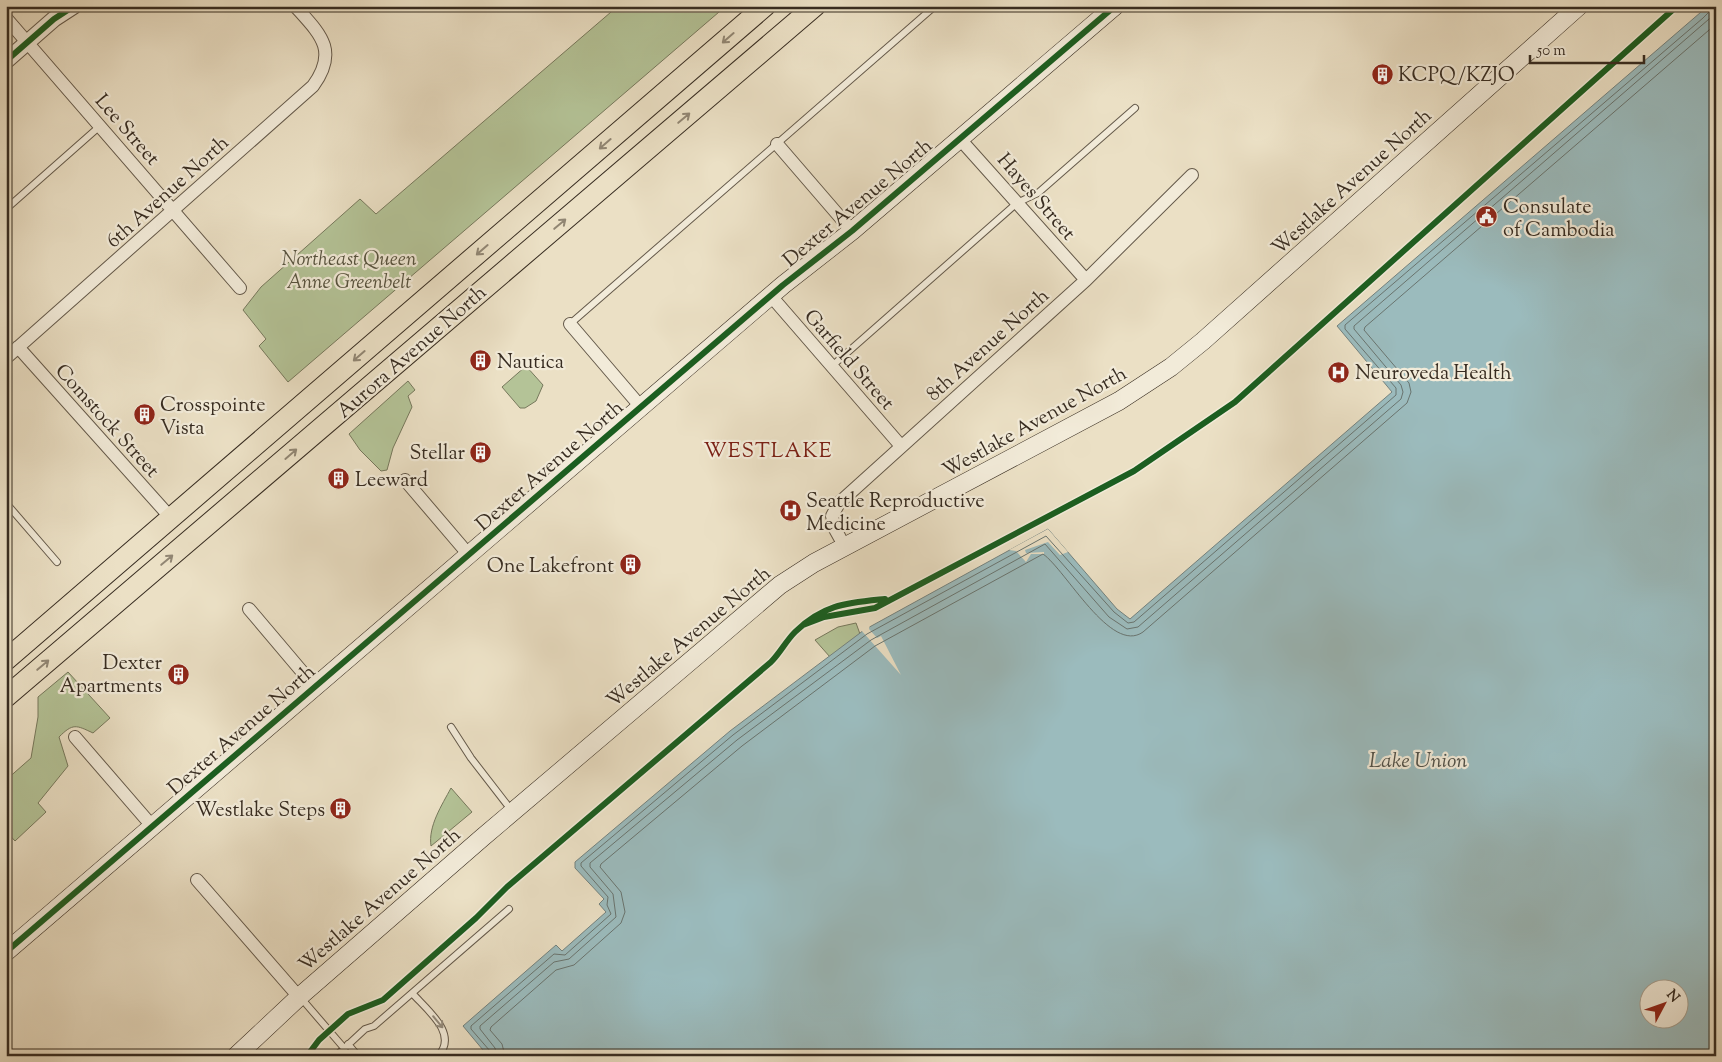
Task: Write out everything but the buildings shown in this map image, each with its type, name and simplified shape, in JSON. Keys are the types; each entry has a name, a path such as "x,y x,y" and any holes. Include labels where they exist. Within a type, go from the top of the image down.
{"highway":[{"name":"Aurora Avenue North","path":"6,660 765,6"},
{"name":"Aurora Avenue North","path":"6,697 815,6"}],"main road":[{"name":"Dexter Avenue North","path":"6,952 771,296 852,231 1115,6"},
{"name":"Westlake Avenue North","path":"236,1056 300,997 512,812 780,585 845,547 1119,401 1171,367 1203,341 1579,6"}],"street":[{"path":"6,61 54,19 74,6"},
{"name":"6th Avenue North","path":"6,358 313,86 323,68 327,53 323,38 295,6"},
{"name":"Lee Street","path":"6,18 240,288"},
{"name":"Hayes Street","path":"959,138 1086,280"},
{"path":"777,144 852,231"},
{"name":"8th Avenue North","path":"845,547 835,529 832,516 839,503 1086,280 1192,175"},
{"name":"Garfield Street","path":"771,296 901,446"},
{"path":"570,324 641,408"},
{"name":"Comstock Street","path":"18,347 171,518"},
{"path":"405,480 469,555"},
{"path":"249,609 315,687"},
{"path":"75,737 152,826"},
{"path":"197,880 300,997"}],"lane":[{"path":"570,324 935,6"},
{"path":"832,366 1017,203 1038,193 1135,108"},
{"path":"6,209 100,126"},
{"path":"6,503 57,562"},
{"path":"451,727 471,758 512,812"},
{"path":"337,1055 509,909"},
{"path":"412,993 445,1033 446,1044 438,1056"},
{"path":"300,997 346,1046 358,1056"}],"green space":[{"name":"Northeast Queen Anne Greenbelt","path":"618,6 726,6 288,382 259,346 266,339 243,310 261,287 360,199 376,214"},
{"path":"526,366 543,385 536,401 525,408 520,408 502,387"},
{"path":"408,381 415,390 408,396 412,407 393,448 387,470 381,471 360,450 349,434"},
{"path":"856,623 860,634 830,657 815,640 838,627"},
{"path":"68,672 110,718 93,733 82,728 71,727 59,737 68,766 38,803 46,812 15,841 6,831 6,780 31,758 38,717 38,697"},
{"path":"451,788 472,812 431,846 434,823"}],"water":[{"name":"Lake Union","path":"1708,6 1716,6 1716,1056 488,1056 463,1026 556,945 562,951 606,912 599,904 604,899 575,868 575,862 730,731 864,630 1048,529 1117,609 1130,619 1392,392 1337,326"}],"pier":[{"path":"1048,529 1068,552 1060,555 1048,542 1025,550 1026,553 1044,552 1044,554 1031,554 1026,562 1016,551 1009,550"},
{"path":"870,624 869,629 877,638 881,636 901,675 861,630"}],"cycle path":[{"path":"6,61 54,19 74,6"},
{"path":"6,952 783,285 852,231 1115,6"},
{"path":"803,625 824,617 875,608 1134,471 1235,402 1677,6"},
{"path":"307,1056 319,1040 348,1014 383,1000 476,918 507,887 771,662 795,632 806,623 826,610 837,606 885,599"}],"place":[{"name":"KCPQ/KZJO","path":"1382,74"},
{"name":"Consulate of Cambodia","path":"1487,217"},
{"name":"Nautica","path":"481,361"},
{"name":"Neuroveda Health","path":"1339,372"},
{"name":"Crosspointe Vista","path":"144,415"},
{"name":"Stellar","path":"481,452"},
{"name":"Leeward","path":"339,479"},
{"name":"Seattle Reproductive Medicine","path":"790,511"},
{"name":"One Lakefront","path":"630,565"},
{"name":"Dexter Apartments","path":"178,674"},
{"name":"Westlake Steps","path":"341,809"}],"district":[{"name":"WESTLAKE","path":"768,450"}]}
